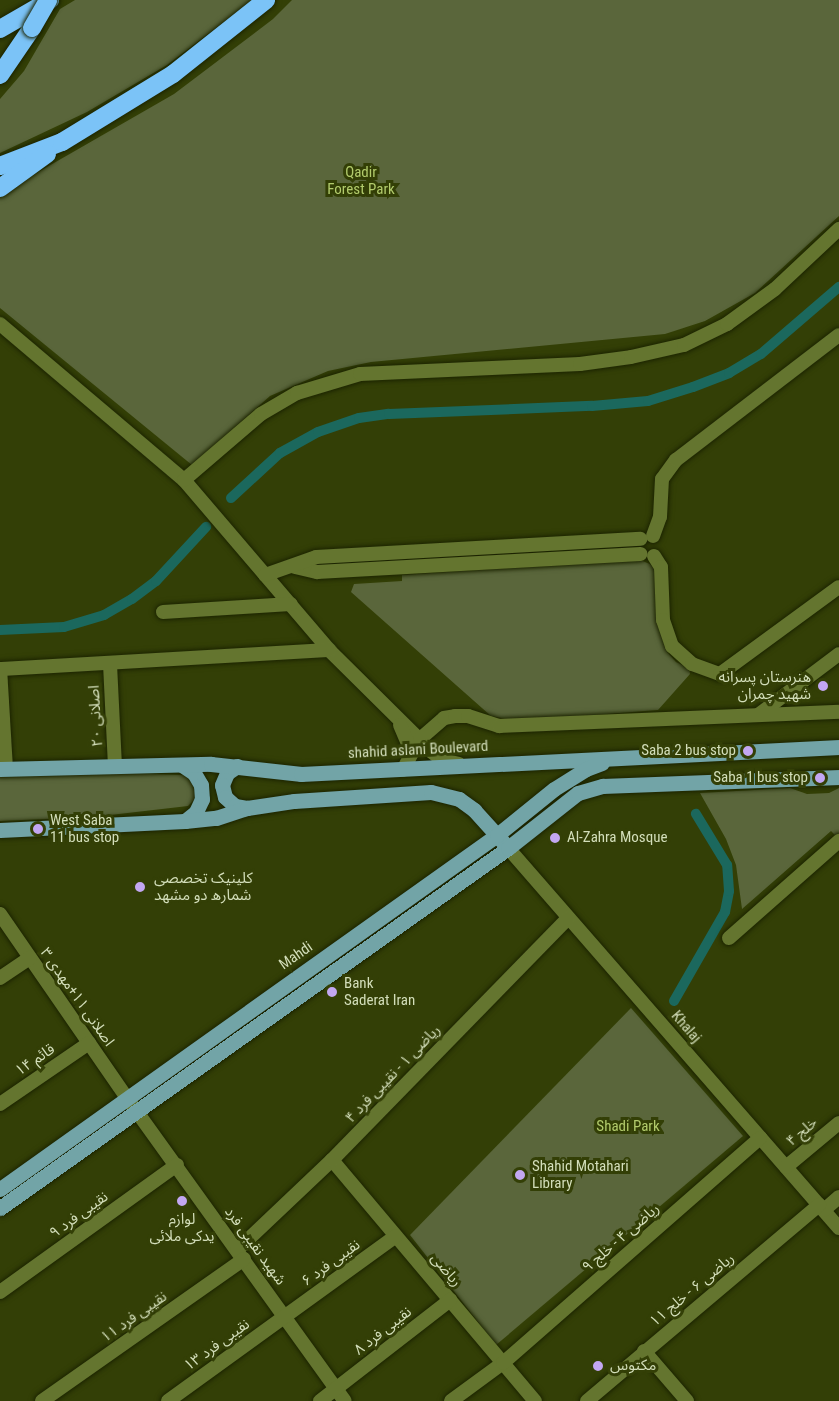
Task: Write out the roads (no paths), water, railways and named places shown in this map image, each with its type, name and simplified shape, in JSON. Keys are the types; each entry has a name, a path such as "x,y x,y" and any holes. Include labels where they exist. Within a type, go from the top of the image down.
{"highway":[{"path":"0,75 33,28 49,0"},
{"path":"0,29 49,0"},
{"path":"0,188 62,142 173,74 266,0"},
{"path":"0,166 62,142"}],"main road":[{"name":"shahid aslani Boulevard","path":"3,769 182,765 237,766 301,774 839,747"},
{"name":"Mahdi","path":"0,1189 497,835 554,789 586,769 616,758"},
{"path":"182,765 194,773 201,785 202,799 196,812 185,821"},
{"path":"237,766 227,773 222,785 225,797 235,806 247,808"},
{"path":"0,1208 508,848 578,793 603,786 839,777"},
{"path":"0,830 185,821 216,818 247,808 294,801 431,792 459,799 474,810 508,848"}],"street":[{"path":"184,480 261,414 297,393 360,374 580,364 632,357 684,345 728,324 775,289 839,229"},
{"path":"0,324 184,480 329,650 398,721 442,760 465,766"},
{"path":"839,334 676,460 662,479 660,518 647,538 638,545 661,567 663,620 672,646 692,664 720,674 839,588"},
{"path":"265,575 295,567 316,557 344,555 383,560 457,564 647,555 659,546 647,538 556,543 457,549 383,560 345,570 316,572 295,567"},
{"path":"556,543 556,559"},
{"path":"457,549 457,564"},
{"path":"344,555 345,570"},
{"path":"163,612 291,604"},
{"path":"3,769 0,669 329,650"},
{"path":"758,715 839,654"},
{"name":"اصلانی ۲۰","path":"110,664 115,766"},
{"path":"420,739 444,718 455,716 468,716 499,726 839,712"},
{"path":"398,721 412,753 402,770"},
{"path":"729,938 839,841"},
{"name":"Khalaj","path":"508,848 839,1228"},
{"name":"اصلانی ۱۱+مهدی ۳","path":"0,914 138,1110"},
{"name":"ریاضی ۱ - نقیبی فرد ۴","path":"241,1255 568,918"},
{"path":"0,978 30,958"},
{"name":"قائم ۱۴","path":"0,1104 89,1043"},
{"name":"شهید نقیبی فرد","path":"138,1110 345,1401"},
{"name":"خلج ۴","path":"786,1167 839,1123"},
{"name":"ریاضی ۴ - خلج ۹","path":"451,1401 503,1363 760,1138"},
{"name":"ریاضی","path":"332,1160 535,1401"},
{"name":"نقیبی فرد ۹","path":"0,1292 177,1165"},
{"name":"ریاضی ۶ - خلج ۱۱","path":"587,1401 644,1351 821,1208 839,1197"},
{"name":"نقیبی فرد ۶","path":"285,1317 396,1236"},
{"name":"نقیبی فرد ۱۱","path":"42,1401 241,1255"},
{"name":"نقیبی فرد ۸","path":"320,1401 450,1300"},
{"name":"نقیبی فرد ۱۳","path":"168,1401 285,1317"},
{"path":"644,1351 687,1401"}],"waterway":[{"path":"231,498 280,453 318,432 359,418 389,414 592,406 648,401 693,387 729,373 761,354 839,287"},
{"path":"0,630 64,627 104,615 132,599 156,581 206,527"},
{"path":"674,1001 725,912 729,891 727,865 696,814"}],"place":[{"name":"هنرستان پسرانه شهید چمران","path":"823,686"},
{"name":"Saba 2 bus stop","path":"748,751"},
{"name":"Saba 1 bus stop","path":"820,778"},
{"name":"West Saba 11 bus stop","path":"38,829"},
{"name":"Al-Zahra Mosque","path":"555,838"},
{"name":"کلینیک تخصصی شمار‌ه دو مشهد","path":"140,887"},
{"name":"Bank Saderat Iran","path":"332,992"},
{"name":"Shahid Motahari Library","path":"520,1175"},
{"name":"لوازم یدکی ملائی","path":"182,1201"},
{"name":"مکتوس","path":"598,1366"}],"park label":[{"name":"Qadir Forest Park","path":"361,180"},
{"name":"Shadi Park","path":"628,1127"}]}
